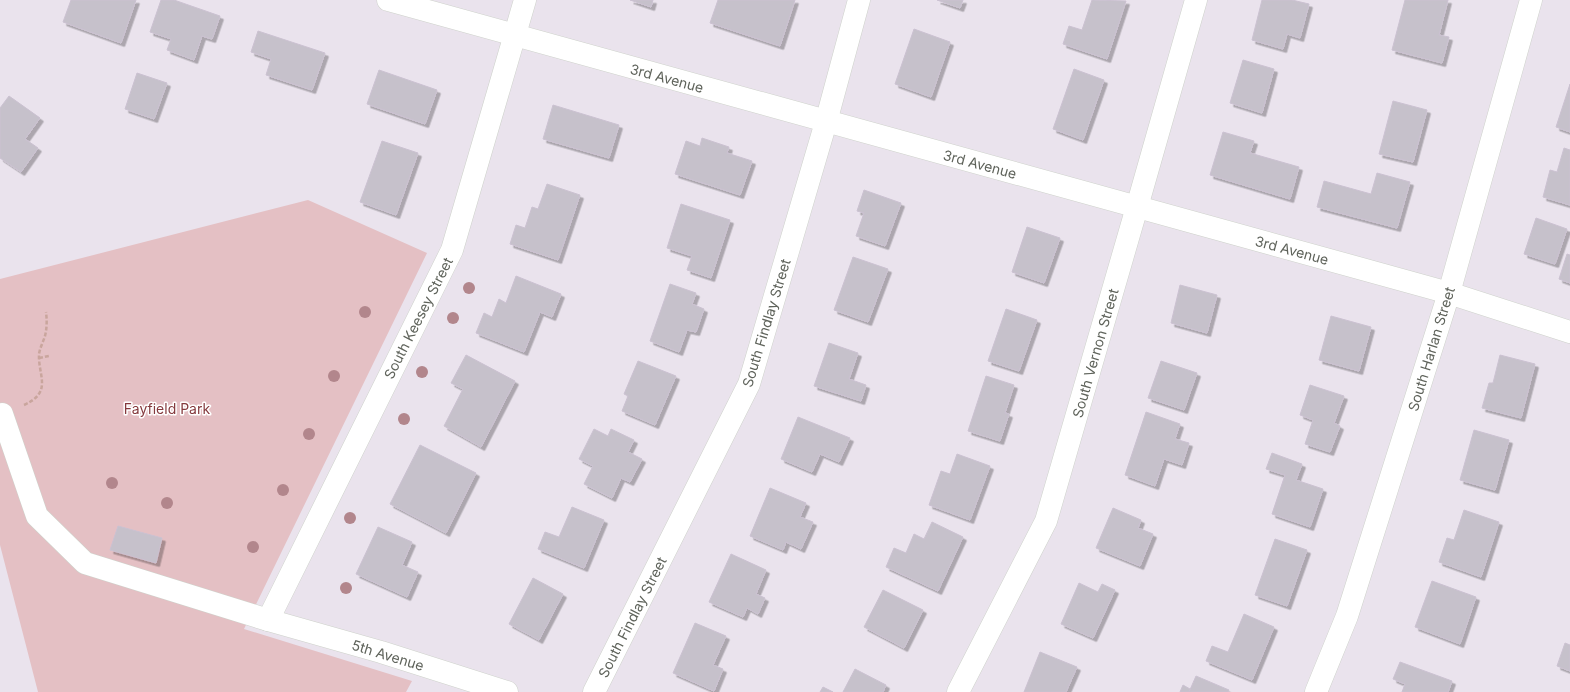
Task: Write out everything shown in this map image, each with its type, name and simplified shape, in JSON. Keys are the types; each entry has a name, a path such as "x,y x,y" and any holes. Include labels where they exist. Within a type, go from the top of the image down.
{"street":[{"name":"3rd Avenue","path":"388,0 1449,293 1570,332"},
{"name":"South Keesey Street","path":"268,620 452,250 516,36 525,0"},
{"name":"South Findlay Street","path":"594,692 749,384 826,122 859,0"},
{"name":"South Vernon Street","path":"958,692 1046,522 1138,207 1196,0"},
{"name":"South Harlan Street","path":"1316,692 1347,616 1449,293 1530,0"},
{"name":"5th Avenue","path":"2,414 37,516 85,563 268,620 382,652 507,692"}],"path":[{"path":"2,414 28,403 37,396 42,387 39,354 47,325 46,312"},
{"path":"39,358 49,356"}],"green space":[{"name":"Fayfield Park","path":"308,200 427,253 244,629 412,681 406,692 38,692 0,545 0,279"}],"building":[{"path":"71,0 136,0 121,43 63,22"},
{"path":"161,0 174,0 220,16 212,39 202,36 194,60 167,50 171,39 150,32"},
{"path":"630,0 653,0 651,7"},
{"path":"718,0 795,0 780,46 710,23"},
{"path":"937,0 963,0 960,8"},
{"path":"1092,0 1126,1 1107,59 1063,44 1069,26 1082,30"},
{"path":"1262,0 1292,0 1309,4 1300,38 1287,34 1283,49 1252,40"},
{"path":"1405,0 1448,0 1439,35 1449,37 1442,63 1392,50"},
{"path":"914,29 950,42 931,97 895,84"},
{"path":"258,31 325,53 312,90 266,75 271,59 251,52"},
{"path":"1243,60 1274,69 1262,113 1230,103"},
{"path":"1074,69 1104,80 1083,140 1053,129"},
{"path":"379,70 437,90 425,124 367,104"},
{"path":"137,73 167,83 154,119 125,109"},
{"path":"1570,84 1570,132 1556,127"},
{"path":"9,96 40,118 25,139 38,148 21,172 0,158 0,108"},
{"path":"1393,101 1427,110 1413,162 1379,154"},
{"path":"553,105 619,125 609,158 543,139"},
{"path":"1223,132 1254,141 1250,153 1299,167 1290,199 1210,175"},
{"path":"702,138 729,147 727,153 752,161 740,195 675,174 686,141 700,146"},
{"path":"382,141 418,153 396,215 360,202"},
{"path":"1564,148 1570,150 1570,205 1543,197 1550,170 1557,172"},
{"path":"1377,173 1410,182 1397,228 1317,207 1324,181 1371,194"},
{"path":"547,184 580,195 558,260 510,244 516,225 525,228 532,207 538,209"},
{"path":"864,190 901,203 885,246 856,236 864,213 857,211"},
{"path":"681,204 730,220 711,278 687,270 692,256 667,248"},
{"path":"1536,218 1567,229 1555,264 1524,254"},
{"path":"1027,227 1060,238 1044,283 1012,272"},
{"path":"1567,254 1570,255 1570,283 1559,279"},
{"path":"853,257 888,269 868,322 834,310"},
{"path":"516,276 561,294 552,317 540,312 524,352 476,333 484,313 492,317 499,299 506,303"},
{"path":"670,284 696,293 692,304 704,309 696,332 687,330 679,352 650,341"},
{"path":"1180,285 1217,295 1207,333 1171,323"},
{"path":"1006,309 1037,320 1019,371 988,361"},
{"path":"1331,316 1371,327 1359,371 1319,360"},
{"path":"829,343 858,353 849,379 866,385 861,401 814,386"},
{"path":"466,355 515,381 481,447 444,426 463,389 451,383"},
{"path":"1500,355 1535,364 1521,418 1482,408 1489,383 1493,383"},
{"path":"638,361 676,376 655,425 622,411 628,396 624,394"},
{"path":"1161,361 1197,373 1184,410 1148,398"},
{"path":"986,376 1014,385 1005,413 1009,414 1000,441 968,431"},
{"path":"1310,385 1344,396 1334,423 1340,426 1330,452 1305,444 1313,420 1300,415"},
{"path":"1146,412 1180,424 1175,439 1189,443 1182,465 1164,459 1155,486 1125,475"},
{"path":"798,417 850,438 839,462 820,454 812,472 781,459"},
{"path":"594,429 608,436 611,429 634,440 628,452 642,459 630,482 621,478 612,498 584,484 593,466 579,459"},
{"path":"1474,430 1509,440 1495,490 1460,480"},
{"path":"420,445 476,473 446,533 390,504"},
{"path":"1272,453 1302,464 1296,480 1323,489 1310,527 1272,514 1285,475 1266,469"},
{"path":"957,454 990,466 970,520 929,505 941,471 950,474"},
{"path":"770,488 806,503 800,517 813,522 801,549 786,542 783,550 750,536"},
{"path":"572,507 604,520 584,568 538,549 545,532 559,537"},
{"path":"1113,508 1141,520 1138,528 1153,534 1140,566 1096,548"},
{"path":"1464,510 1499,522 1481,577 1439,562 1447,538 1454,540"},
{"path":"932,522 963,537 938,591 886,567 894,548 906,553 914,534 924,539"},
{"path":"118,526 162,538 156,563 110,550"},
{"path":"378,527 412,542 402,565 418,572 407,597 356,574"},
{"path":"1275,539 1307,550 1287,606 1255,595"},
{"path":"731,554 766,570 756,594 765,598 758,614 747,608 743,617 709,602"},
{"path":"533,578 563,594 539,640 509,624"},
{"path":"1432,581 1476,597 1460,644 1415,627"},
{"path":"1079,583 1098,592 1102,584 1115,590 1093,638 1061,624"},
{"path":"883,590 923,610 904,648 864,627"},
{"path":"1244,614 1274,627 1252,680 1206,661 1212,646 1228,652"},
{"path":"695,623 726,636 713,665 723,669 714,691 673,673"},
{"path":"1565,643 1570,645 1570,671 1557,666"},
{"path":"1040,652 1077,667 1066,692 1024,692"},
{"path":"1400,662 1452,681 1448,692 1402,692 1405,684 1393,679"},
{"path":"855,669 886,685 883,692 843,692"},
{"path":"1196,676 1229,690 1228,692 1189,692"},
{"path":"1183,685 1190,689 1189,692 1180,692"},
{"path":"823,687 833,692 820,692"}]}
